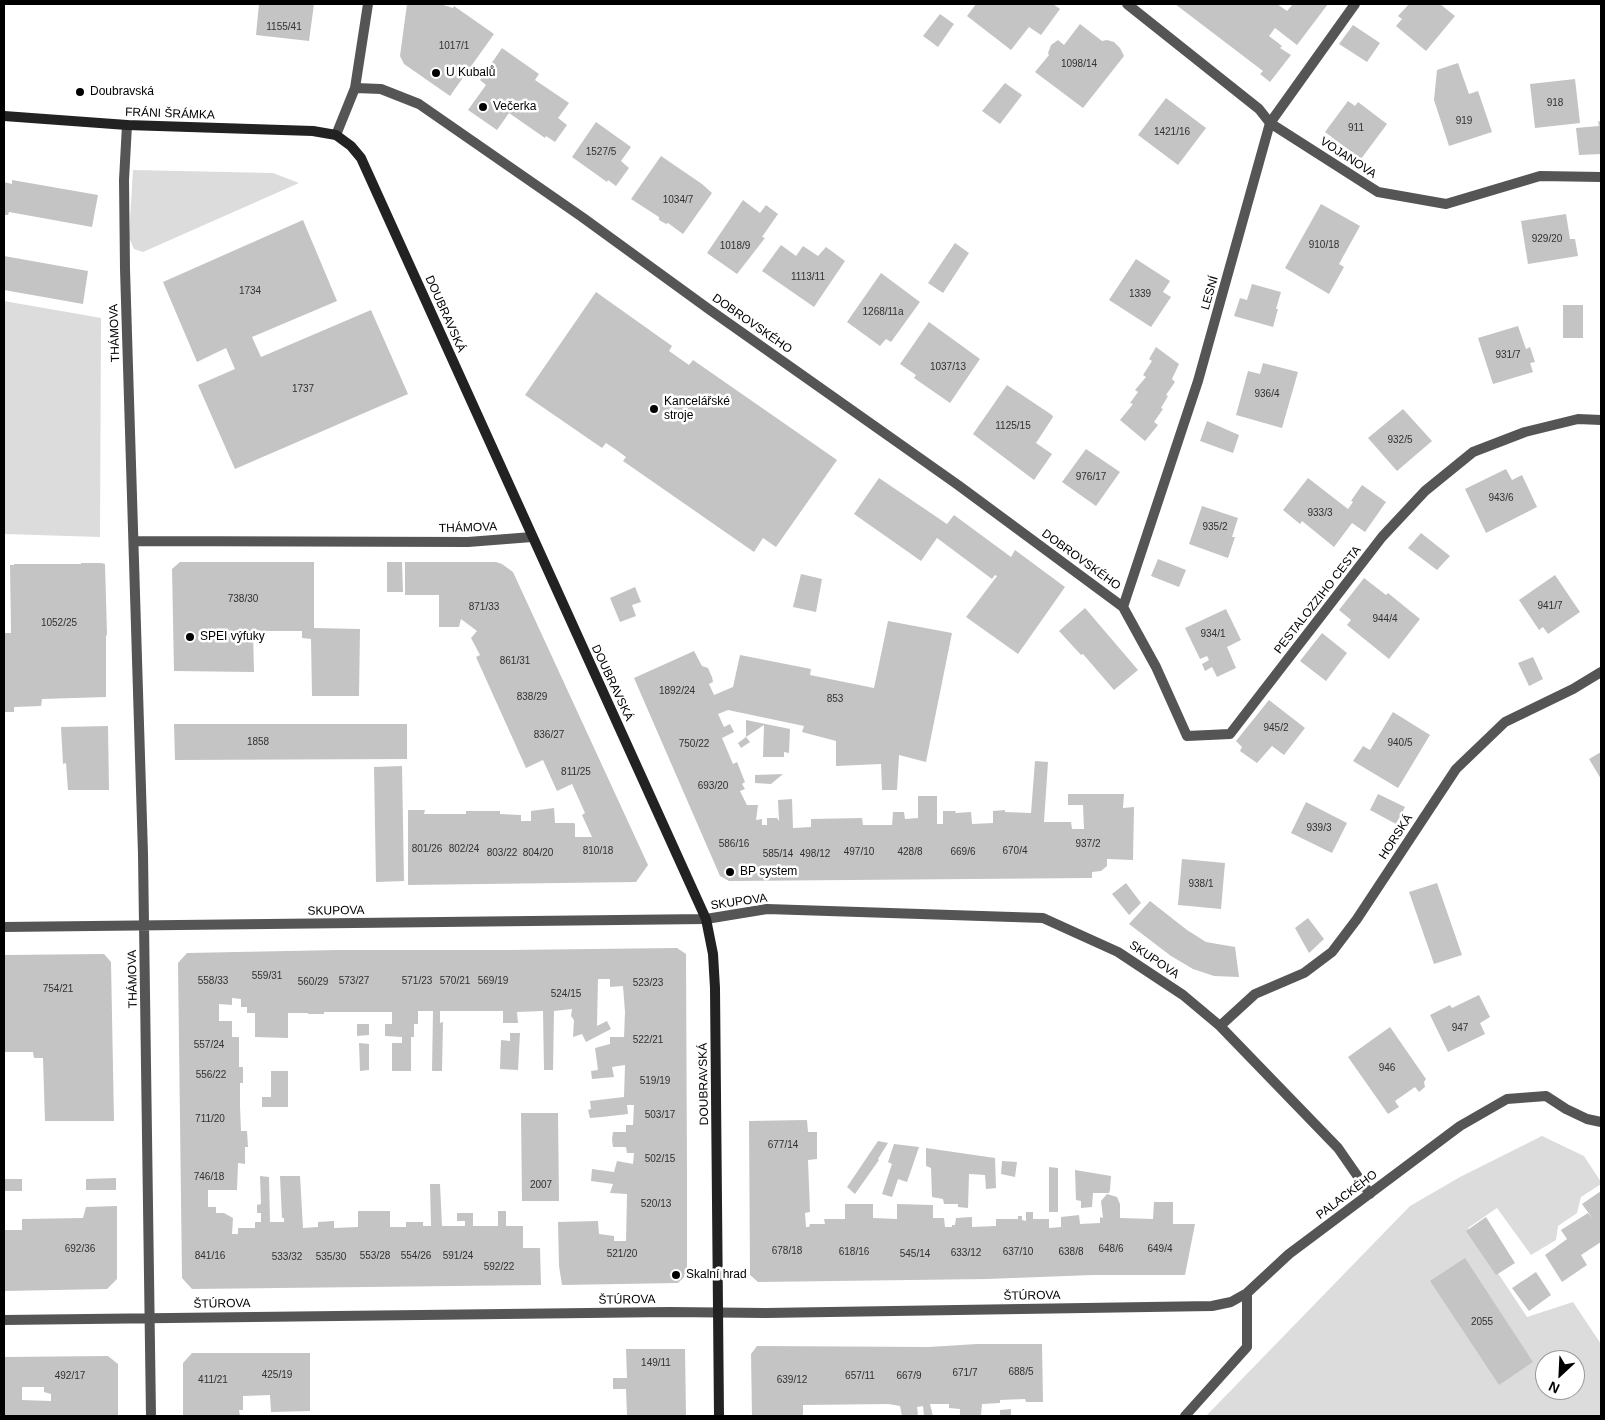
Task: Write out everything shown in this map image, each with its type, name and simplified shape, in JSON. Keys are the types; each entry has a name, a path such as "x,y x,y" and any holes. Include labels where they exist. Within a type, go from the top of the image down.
{"street":[{"path":"336,135 355,88 368,4"},
{"name":"VOJANOVA","path":"1127,4 1259,109 1270,123 1378,192 1446,204 1540,176 1601,177"},
{"name":"LESNÍ","path":"1123,607 1196,389 1270,123 1355,4"},
{"name":"DOBROVSKÉHO","path":"355,88 381,89 419,104 582,216 710,310 958,484 1123,607"},
{"name":"FRÁNI ŠRÁMKA","path":"4,116 128,125 313,131 336,135"},
{"name":"THÁMOVA","path":"128,125 124,180 125,269 135,540 144,927 151,1416"},
{"name":"DOUBRAVSKÁ","path":"336,135 351,146 361,158 706,919 713,954 715,988 719,1416"},
{"name":"PESTALOZZIHO CESTA","path":"1123,607 1156,667 1187,736 1230,734 1382,537 1425,491 1473,452 1525,432 1569,421 1578,419 1601,420"},
{"name":"THÁMOVA","path":"135,540 468,542 532,537"},
{"name":"HORSKÁ","path":"1220,1026 1255,994 1304,973 1332,952 1357,920 1456,769 1505,722 1573,689 1601,672"},
{"name":"SKUPOVA","path":"4,927 144,927 706,919 767,909 1043,918 1118,952 1183,994 1220,1026 1338,1148 1370,1194"},
{"name":"PALACKÉHO","path":"1247,1293 1289,1254 1460,1126 1507,1099 1546,1096 1587,1120 1601,1122"},
{"path":"1185,1416 1247,1347 1247,1293"},
{"name":"ŠTÚROVA","path":"4,1320 1212,1306 1231,1302 1247,1293"}],"shaded area":[{"path":"133,170 273,173 299,183 143,252 134,249 129,238"},
{"path":"4,301 101,318 100,537 4,534"},
{"path":"1542,1136 1584,1156 1601,1184 1581,1197 1577,1213 1558,1226 1556,1240 1531,1255 1497,1208 1468,1228 1527,1317 1573,1302 1601,1344 1601,1416 1206,1416 1410,1206 1460,1177"}],"building":[{"path":"259,4 314,4 309,41 256,35"},
{"path":"407,4 440,4 453,8 454,6 494,34 450,96 404,64 400,56"},
{"path":"976,4 1053,4 1060,9 1041,35 1029,27 1011,50 967,16"},
{"path":"1175,4 1277,4 1287,11 1293,4 1328,4 1297,45 1275,28 1269,36 1282,46 1280,48 1291,55 1270,82 1260,74 1263,71"},
{"path":"1409,4 1440,4 1455,16 1426,51 1396,26 1402,19 1398,16"},
{"path":"940,14 954,24 938,47 923,36"},
{"path":"1080,24 1102,41 1114,42 1124,56 1083,108 1035,72 1049,55 1051,45 1058,40 1064,45"},
{"path":"1353,25 1380,43 1367,62 1339,44"},
{"path":"502,48 539,74 535,80 569,103 558,118 567,125 555,142 546,136 545,138 509,113 497,130 468,110 486,85 480,80"},
{"path":"1458,63 1469,94 1478,91 1492,132 1449,146 1434,100 1437,70"},
{"path":"1575,79 1580,123 1535,128 1530,84"},
{"path":"1005,83 1022,95 1000,124 982,111"},
{"path":"1166,98 1206,128 1178,165 1138,135"},
{"path":"1348,101 1355,106 1358,102 1387,124 1361,159 1325,132"},
{"path":"1598,121 1601,122 1601,154 1579,155 1576,128 1599,126"},
{"path":"596,122 631,147 621,161 629,168 616,186 608,180 607,182 572,157"},
{"path":"661,156 712,193 683,234 668,223 666,224 659,220 659,217 631,199"},
{"path":"12,180 98,195 92,227 9,212 8,215 4,215 4,182 12,184"},
{"path":"743,200 760,213 766,205 778,214 762,237 765,238 737,274 707,253"},
{"path":"1321,204 1360,226 1339,264 1344,267 1329,294 1285,268"},
{"path":"1566,214 1570,239 1575,239 1578,256 1528,264 1521,221"},
{"path":"303,220 337,301 252,337 261,357 371,310 408,394 235,469 198,385 235,369 226,348 197,362 163,282"},
{"path":"955,243 969,253 943,293 928,283"},
{"path":"781,245 796,256 803,246 818,256 826,247 845,261 814,307 762,271"},
{"path":"4,256 88,271 83,304 4,290"},
{"path":"1136,259 1170,281 1163,292 1171,297 1151,327 1109,300"},
{"path":"881,273 920,302 891,342 886,339 880,346 847,322"},
{"path":"1252,284 1281,292 1273,327 1234,316 1240,298 1247,300"},
{"name":"Kancelářské stroje","path":"596,292 672,346 669,351 689,365 693,360 837,460 776,547 763,538 754,552 623,461 626,457 615,449 606,443 602,448 525,395"},
{"path":"1563,305 1583,305 1583,338 1563,338"},
{"path":"929,322 980,359 950,403 914,378 916,375 900,364"},
{"path":"1518,326 1526,349 1530,347 1535,362 1530,363 1533,372 1493,384 1478,338"},
{"path":"1156,347 1179,364 1172,379 1175,382 1166,395 1168,396 1161,408 1163,409 1154,422 1158,425 1145,441 1120,420 1133,404 1130,403 1138,392 1135,390 1146,377 1143,375 1152,361 1149,359"},
{"path":"1263,363 1298,372 1282,428 1236,415 1248,371 1260,374"},
{"path":"1007,385 1053,417 1036,443 1052,454 1034,480 973,434"},
{"path":"1403,409 1432,441 1397,471 1368,438"},
{"path":"1207,421 1239,435 1233,453 1200,441"},
{"path":"1086,449 1120,472 1096,506 1062,482"},
{"path":"1506,469 1512,480 1522,475 1537,507 1486,533 1465,489"},
{"path":"879,478 947,524 954,515 1011,557 1015,550 1065,587 1018,654 966,617 997,576 995,575 992,579 937,538 921,561 854,514"},
{"path":"1308,478 1348,509 1362,485 1386,502 1365,532 1352,523 1334,547 1302,521 1300,524 1283,510"},
{"path":"1202,506 1238,518 1232,537 1235,537 1228,558 1189,544"},
{"path":"1421,533 1450,556 1437,570 1408,548"},
{"path":"1158,559 1186,570 1179,587 1151,576"},
{"path":"180,562 314,562 314,628 360,629 359,696 312,696 311,639 302,638 302,631 253,631 254,672 174,671 172,569"},
{"path":"387,562 402,562 403,592 387,592"},
{"path":"405,562 496,562 513,572 648,865 636,882 408,885 408,810 425,810 424,814 466,814 466,811 500,811 500,814 521,815 521,821 531,821 531,811 554,808 555,823 574,823 575,837 592,837 582,815 585,813 572,784 557,791 543,760 526,768 476,657 480,655 471,638 477,631 461,619 459,627 439,627 439,595 405,595"},
{"path":"105,564 106,697 42,699 41,706 14,707 14,712 4,712 4,633 11,633 10,565"},
{"path":"801,574 822,579 816,612 793,607"},
{"path":"1555,575 1580,612 1548,634 1543,627 1539,630 1519,600"},
{"path":"1364,578 1386,595 1388,593 1420,619 1389,659 1347,625 1351,620 1339,610"},
{"path":"635,587 641,602 632,605 636,616 620,622 610,598"},
{"path":"1085,608 1138,670 1114,690 1083,654 1081,655 1059,631"},
{"path":"1226,609 1241,640 1227,647 1236,668 1217,677 1212,667 1205,671 1202,664 1209,660 1207,656 1200,659 1185,628"},
{"path":"888,621 952,633 926,762 899,755 897,790 882,790 881,764 836,766 836,741 802,732 804,726 728,710 718,714 724,727 730,724 734,732 722,738 733,764 737,762 745,782 742,784 745,789 740,791 747,805 758,805 756,820 762,819 762,825 767,825 767,818 777,818 779,821 778,800 792,799 793,828 811,827 811,819 862,818 863,825 892,825 893,812 904,812 905,819 918,818 918,796 937,796 937,824 943,824 943,811 956,811 955,813 971,812 972,824 993,823 993,811 1005,810 1005,812 1031,813 1035,761 1048,762 1044,822 1071,822 1072,829 1084,829 1083,805 1068,805 1068,794 1124,794 1123,808 1134,807 1133,860 1107,859 1107,866 1101,871 1092,872 1092,878 729,881 720,876 634,678 694,651 702,666 708,668 713,682 709,684 714,695 733,687 740,655 811,669 810,675 874,688"},
{"path":"1322,633 1347,653 1326,681 1300,661"},
{"path":"1533,657 1543,679 1529,686 1518,663"},
{"path":"1269,700 1305,728 1284,755 1272,746 1257,763 1240,751 1242,747 1236,741"},
{"path":"1393,712 1430,735 1398,788 1353,761 1363,746 1370,750"},
{"path":"746,720 790,729 789,753 784,752 784,757 763,757 764,725 746,737"},
{"path":"174,724 407,724 407,759 175,760"},
{"path":"108,726 109,790 68,790 66,763 63,764 61,727"},
{"path":"746,737 750,742 741,748 738,743"},
{"path":"1601,752 1601,779 1589,759"},
{"path":"402,766 404,881 376,882 374,767"},
{"path":"783,774 771,784 755,783 755,775"},
{"path":"1378,794 1405,807 1396,824 1370,810"},
{"path":"1306,802 1347,823 1332,853 1291,833"},
{"path":"1182,859 1225,863 1221,909 1178,905"},
{"path":"1126,883 1141,903 1129,915 1112,894"},
{"path":"1437,883 1462,955 1434,964 1409,892"},
{"path":"1150,901 1187,930 1206,942 1235,947 1239,977 1214,976 1193,969 1171,956 1129,924"},
{"path":"1308,918 1324,939 1309,953 1295,928"},
{"path":"677,948 686,954 687,1274 678,1283 562,1285 559,1266 558,1222 598,1221 599,1234 614,1236 614,1241 626,1241 627,1194 610,1193 613,1184 591,1181 592,1169 614,1172 617,1161 633,1164 634,1153 627,1153 626,1147 613,1147 612,1139 613,1132 626,1132 626,1125 633,1125 634,1105 627,1105 628,1114 602,1117 590,1118 588,1110 591,1109 590,1101 624,1097 625,1065 612,1067 614,1077 592,1079 591,1071 598,1070 595,1048 610,1044 610,1037 624,1037 623,986 610,987 610,979 598,979 597,1026 607,1021 611,1029 586,1042 582,1034 573,1037 574,1020 571,1016 572,1009 554,1011 553,1070 544,1070 543,1011 517,1012 518,1023 503,1023 503,1011 440,1011 440,1023 443,1022 442,1071 432,1071 433,1011 418,1011 418,1024 414,1024 414,1037 411,1037 411,1071 392,1071 392,1043 402,1043 402,1037 385,1036 385,1024 392,1024 392,1012 288,1013 288,1038 255,1037 255,1013 247,1013 247,1007 241,1007 241,999 232,998 232,1005 219,1004 219,1021 232,1021 232,1037 239,1037 239,1067 243,1067 243,1083 240,1083 241,1131 247,1131 248,1147 245,1147 245,1164 238,1163 237,1190 208,1190 208,1207 216,1207 216,1213 224,1213 233,1218 232,1234 238,1234 238,1228 255,1228 255,1222 261,1222 261,1213 257,1213 257,1205 261,1204 260,1176 269,1177 270,1222 284,1222 284,1218 282,1218 280,1176 300,1176 303,1228 318,1227 318,1222 334,1221 334,1228 358,1227 358,1211 390,1211 390,1227 406,1227 406,1222 423,1222 423,1226 431,1226 430,1184 440,1184 442,1226 465,1226 465,1221 457,1221 457,1213 473,1213 473,1226 498,1226 498,1211 506,1211 506,1226 523,1226 523,1248 540,1248 541,1285 192,1289 182,1278 178,963 187,953"},
{"path":"104,954 111,962 114,1121 45,1121 43,1058 34,1058 33,1052 4,1052 4,955"},
{"path":"1479,995 1490,1017 1480,1023 1485,1034 1448,1052 1430,1015 1450,1005 1452,1008"},
{"path":"357,1024 369,1024 369,1035 357,1036"},
{"path":"1390,1027 1426,1079 1424,1082 1425,1087 1419,1092 1415,1087 1395,1101 1399,1107 1388,1114 1348,1057"},
{"path":"510,1033 520,1033 518,1070 500,1069 501,1040 510,1041"},
{"path":"359,1043 369,1044 369,1070 360,1071"},
{"path":"271,1071 288,1071 288,1107 262,1107 262,1097 271,1097"},
{"path":"521,1113 558,1113 559,1201 522,1201"},
{"path":"807,1120 808,1132 817,1132 817,1159 808,1160 810,1212 805,1213 806,1227 809,1227 810,1224 825,1224 824,1219 845,1219 845,1204 873,1204 873,1218 897,1219 897,1204 933,1205 933,1218 944,1218 945,1227 955,1225 956,1218 972,1217 972,1227 996,1226 996,1219 1018,1219 1018,1216 1022,1216 1022,1220 1026,1221 1026,1212 1033,1212 1033,1219 1049,1219 1049,1228 1061,1227 1061,1217 1079,1215 1080,1224 1100,1223 1100,1217 1103,1218 1101,1201 1107,1194 1117,1197 1120,1204 1120,1218 1153,1219 1154,1202 1173,1202 1173,1224 1195,1224 1185,1275 1093,1275 987,1279 758,1282 750,1275 749,1121"},
{"path":"878,1141 888,1143 879,1160 855,1194 847,1187"},
{"path":"894,1144 919,1147 907,1182 898,1179 892,1197 882,1194 892,1164 888,1162"},
{"path":"926,1148 995,1158 996,1188 986,1189 985,1175 969,1174 968,1208 958,1207 958,1204 944,1204 943,1199 932,1197 931,1168 926,1166"},
{"path":"1002,1161 1017,1162 1015,1177 1001,1174"},
{"path":"1049,1167 1058,1168 1058,1212 1049,1212"},
{"path":"1075,1170 1111,1176 1109,1193 1093,1193 1092,1207 1081,1208 1081,1201 1076,1200"},
{"path":"116,1178 116,1190 86,1190 86,1179"},
{"path":"4,1179 22,1179 22,1191 4,1191"},
{"path":"1601,1191 1601,1242 1581,1255 1587,1265 1562,1282 1545,1255 1567,1239 1561,1230 1588,1213 1593,1219 1582,1204"},
{"path":"117,1206 117,1279 107,1289 4,1291 4,1230 22,1230 22,1219 83,1218 86,1207"},
{"path":"1486,1217 1515,1263 1496,1275 1466,1231"},
{"path":"1465,1258 1533,1362 1499,1385 1430,1281"},
{"path":"1536,1272 1551,1295 1529,1311 1512,1288"},
{"path":"977,1344 1042,1344 1043,1402 1026,1402 1025,1399 1000,1400 1000,1403 982,1404 981,1415 960,1416 960,1409 949,1408 949,1404 930,1404 933,1416 924,1416 923,1406 917,1407 918,1414 916,1416 902,1416 900,1406 888,1404 803,1405 803,1416 752,1416 751,1354 757,1346 929,1347"},
{"path":"626,1349 685,1349 686,1416 627,1416 626,1389 613,1389 613,1378 627,1378"},
{"path":"192,1353 310,1353 310,1411 271,1412 270,1395 243,1396 243,1410 239,1410 240,1416 183,1416 183,1363"},
{"path":"108,1356 118,1364 118,1416 4,1415 4,1357","holes":["22,1387 44,1387 44,1392 51,1394 51,1401 22,1400"]},
{"path":"1011,1409 1011,1416 1000,1416 1000,1410"}],"place":[{"name":"U Kubalů","path":"436,73"},
{"name":"Doubravská","path":"80,92"},
{"name":"Večerka","path":"483,107"},
{"name":"Kancelářské stroje","path":"654,409"},
{"name":"SPEI výfuky","path":"190,637"},
{"name":"BP system","path":"730,872"},
{"name":"Skalní hrad","path":"676,1275"}]}
